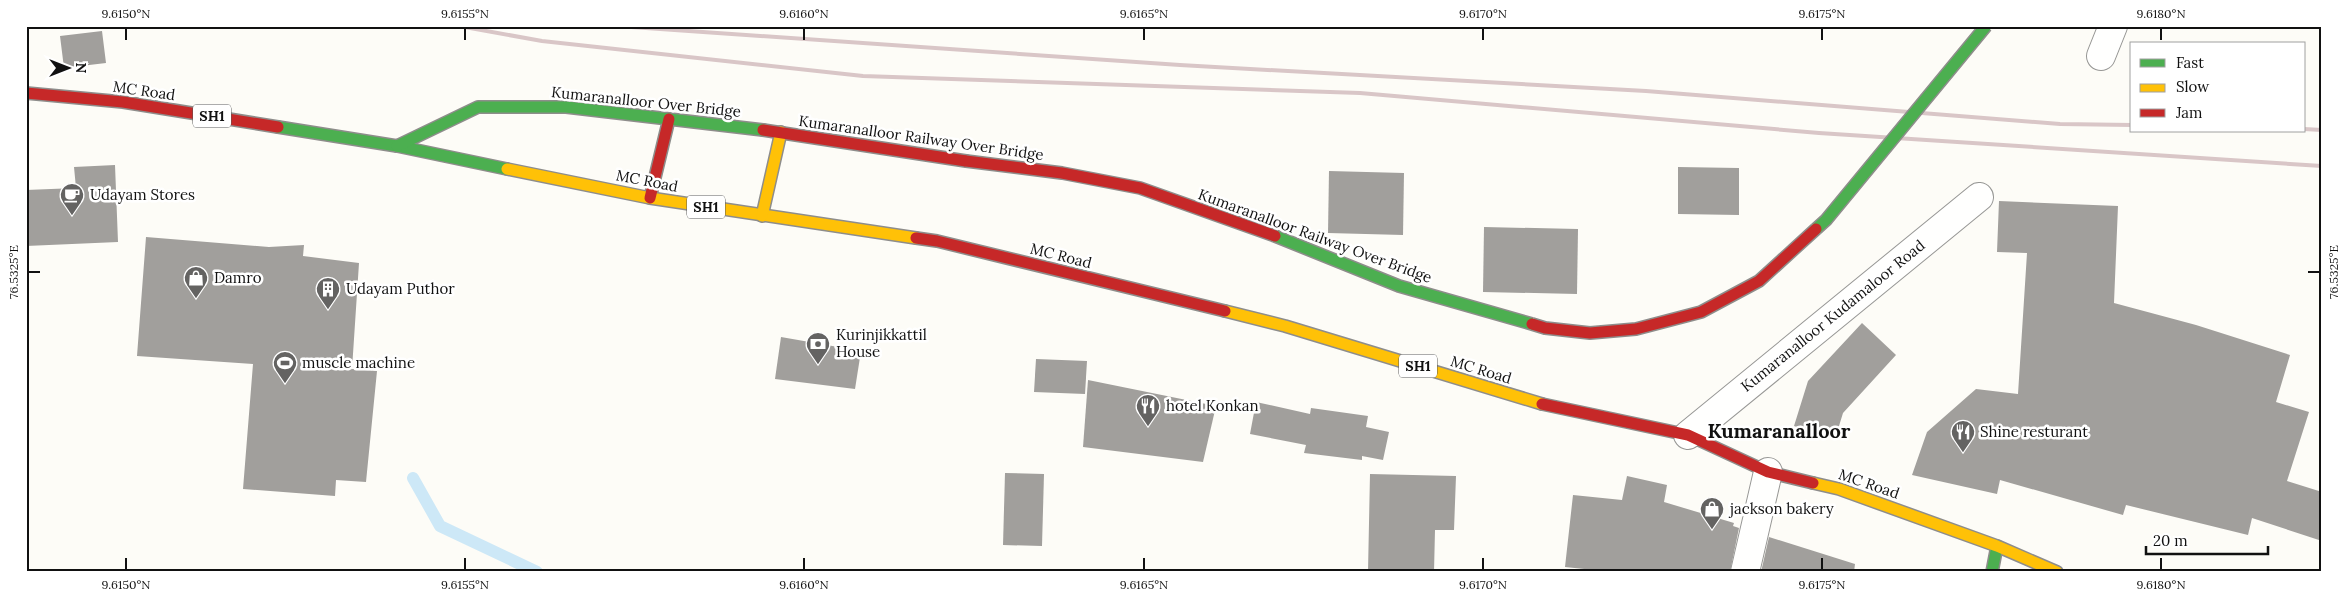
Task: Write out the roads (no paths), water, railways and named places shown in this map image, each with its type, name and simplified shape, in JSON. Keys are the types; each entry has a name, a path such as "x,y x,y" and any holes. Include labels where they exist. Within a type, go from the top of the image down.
{"main road":[{"name":"Kumaranalloor Railway Over Bridge","path":"781,132 966,161 1062,173 1140,188 1248,225 1399,286 1545,328 1590,333 1636,329 1701,312 1759,281 1826,220 1986,26"},
{"name":"MC Road","path":"26,93 123,102 397,146 650,198 937,241 1285,326 1555,408 1688,435 1768,472 1839,488 1997,546 2057,572"},
{"name":"Kumaranalloor Over Bridge","path":"397,146 478,107 566,107 781,132"},
{"path":"650,198 669,119"},
{"path":"762,216 781,132"},
{"path":"1992,572 1997,546"}],"street":[{"path":"2101,56 2113,26"},
{"name":"Kumaranalloor Kudamaloor Road","path":"1688,435 1979,197"},
{"path":"1745,572 1768,472"}],"waterway":[{"path":"413,478 440,526 537,572"}],"railway":[{"path":"459,26 542,41 863,76 1360,93 1819,133 2322,166"},
{"path":"617,26 1180,65 1646,91 2060,124 2130,125"},
{"path":"2306,129 2322,130"}],"place":[{"name":"Udayam Stores","path":"72,216"},
{"name":"Damro","path":"196,299"},
{"name":"Udayam Puthor","path":"328,310"},
{"name":"Kurinjikkattil House","path":"818,365"},
{"name":"muscle machine","path":"285,384"},
{"name":"hotel Konkan","path":"1148,427"},
{"name":"Shine resturant","path":"1963,453"},
{"name":"jackson bakery","path":"1712,530"}],"district":[{"name":"Kumaranalloor","path":"1779,431"}]}
